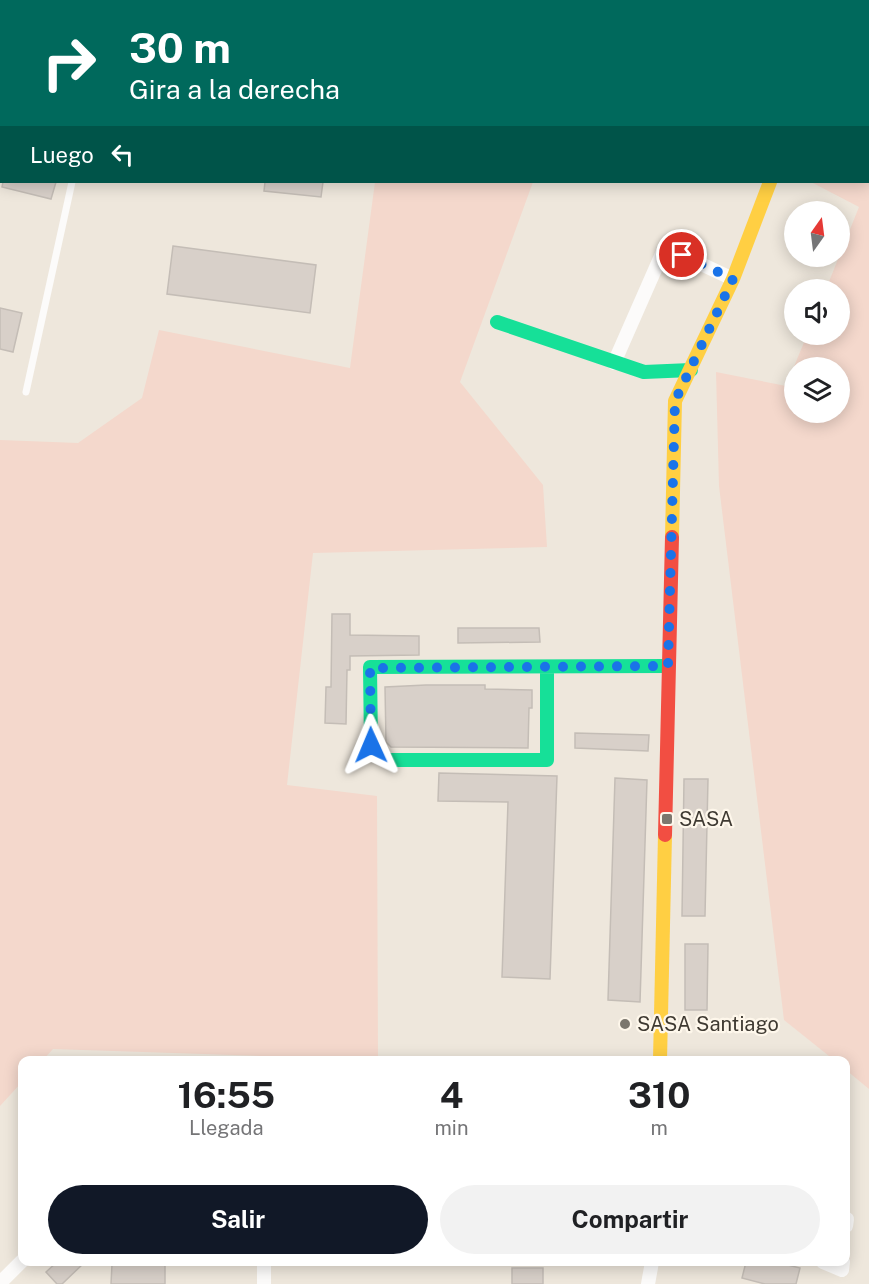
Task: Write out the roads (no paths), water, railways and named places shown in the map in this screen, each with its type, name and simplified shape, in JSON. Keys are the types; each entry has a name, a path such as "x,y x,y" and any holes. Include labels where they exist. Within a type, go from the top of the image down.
{"street":[{"path":"660,1056 667,836 668,666 675,401 733,279 770,183"},
{"path":"614,363 665,247 733,279"},
{"path":"497,322 644,372 691,370"},
{"path":"547,668 547,760 387,760 371,745 370,668 668,666"},
{"path":"0,1283 18,1265"},
{"path":"264,1266 264,1284"},
{"path":"648,1284 651,1266"}],"lane":[{"path":"26,392 72,183"}],"place":[{"name":"SASA","path":"667,819"},
{"name":"SASA Santiago","path":"625,1024"}]}
